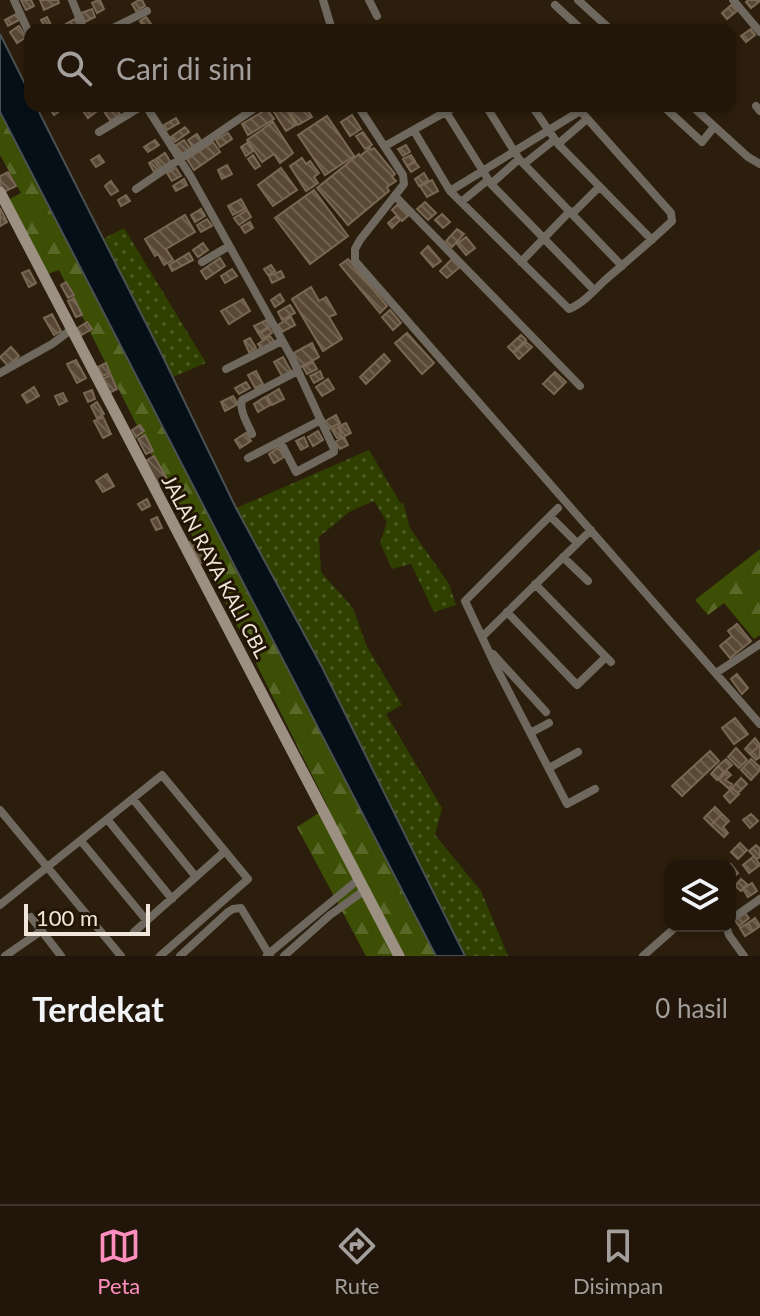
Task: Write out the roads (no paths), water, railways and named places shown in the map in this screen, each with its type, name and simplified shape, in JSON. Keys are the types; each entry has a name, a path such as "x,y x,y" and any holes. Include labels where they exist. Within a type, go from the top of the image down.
{"main road":[{"name":"JALAN RAYA KALI CBL","path":"1,194 399,956"}],"street":[{"path":"14,0 25,24"},
{"path":"72,0 82,24"},
{"path":"323,0 330,24"},
{"path":"369,0 377,16"},
{"path":"578,0 604,24"},
{"path":"733,0 760,32"},
{"path":"555,5 576,24"},
{"path":"121,24 147,11"},
{"path":"99,132 134,112"},
{"path":"148,112 179,160 282,341 334,449 332,455 296,472 280,441"},
{"path":"136,189 249,112"},
{"path":"362,112 403,175 404,184 360,240 355,249 355,261 760,724"},
{"path":"385,146 446,112 489,182 594,290"},
{"path":"490,112 518,158 622,266"},
{"path":"536,112 553,139 652,240"},
{"path":"414,131 450,191 569,309 574,308 672,221 671,213 581,112"},
{"path":"450,191 481,171 518,158 553,139 581,112"},
{"path":"461,202 518,158 553,139 581,112"},
{"path":"670,112 702,142 714,127"},
{"path":"698,112 760,164"},
{"path":"521,262 599,187"},
{"path":"396,197 580,386"},
{"path":"202,262 229,246"},
{"path":"0,373 72,329"},
{"path":"226,369 282,341"},
{"path":"252,434 242,411 242,400 298,371"},
{"path":"248,458 321,420"},
{"path":"558,508 465,601 567,804 595,789"},
{"path":"550,516 577,543"},
{"path":"482,637 591,530"},
{"path":"563,557 588,581"},
{"path":"507,612 577,685 608,660 535,584"},
{"path":"716,673 760,644"},
{"path":"486,647 546,712"},
{"path":"530,733 549,723"},
{"path":"549,768 578,752"},
{"path":"0,905 162,775 248,879 160,956"},
{"path":"133,799 196,877"},
{"path":"0,810 121,956"},
{"path":"107,819 172,899"},
{"path":"81,841 147,921"},
{"path":"134,932 225,851"},
{"path":"284,956 328,911 338,896 362,885"},
{"path":"180,956 236,908 244,912 269,955 328,911 344,904 362,885"},
{"path":"736,916 760,899"},
{"path":"31,917 61,956"},
{"path":"10,955 41,931"},
{"path":"643,956 670,932"},
{"path":"728,932 744,956"}]}
